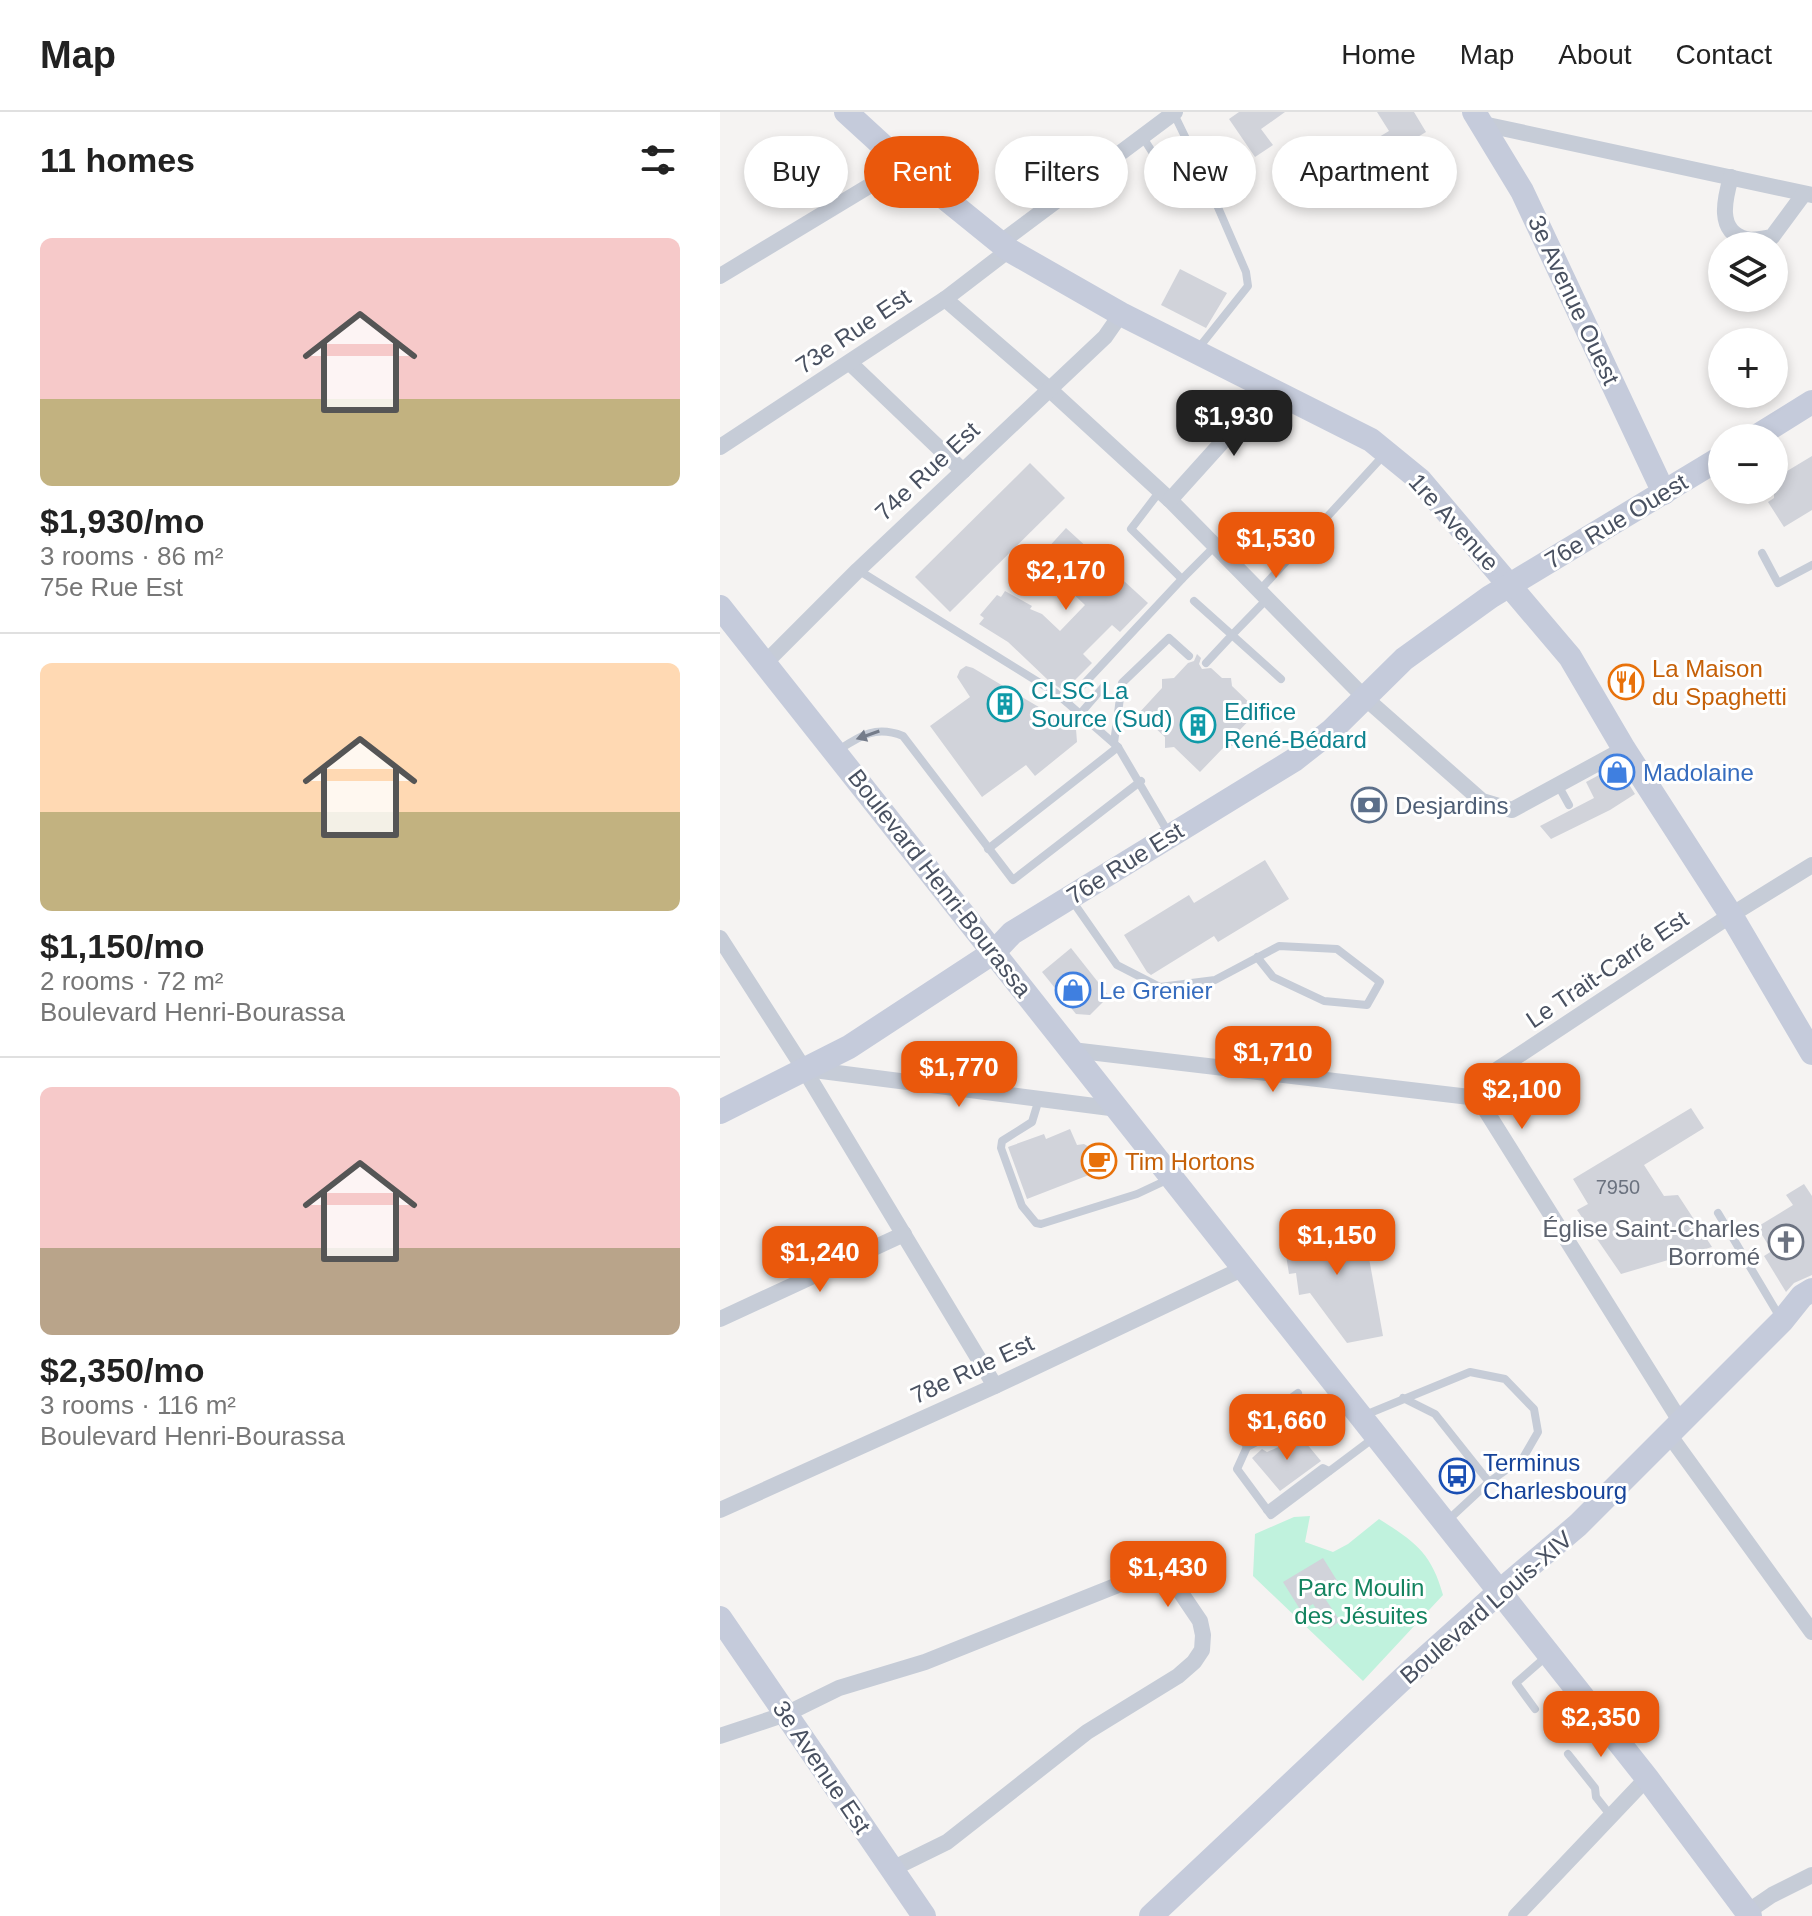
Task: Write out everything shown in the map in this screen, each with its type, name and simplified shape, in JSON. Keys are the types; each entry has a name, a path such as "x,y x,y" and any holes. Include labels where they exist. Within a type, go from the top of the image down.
{"street":[{"name":"1re Avenue","path":"846,112 872,136"},
{"name":"73e Rue Est","path":"720,447 945,299 1005,246 1174,113"},
{"path":"1479,118 1808,195 1772,237 1746,240 1732,231 1725,221 1723,205 1731,177"},
{"name":"3e Avenue Ouest","path":"1479,118 1546,238 1664,493"},
{"path":"720,276 864,189"},
{"name":"1re Avenue","path":"958,208 1005,246 1121,314 1371,440 1420,480 1570,657 1624,749 1731,915 1812,1053"},
{"path":"945,299 1165,496 1364,697 1482,801 1512,810 1624,749"},
{"name":"74e Rue Est","path":"765,663 858,570 1105,337 1121,314"},
{"path":"850,363 963,471"},
{"path":"1165,496 1269,390"},
{"path":"1777,424 1812,402"},
{"name":"76e Rue Ouest","path":"1510,585 1708,466"},
{"name":"76e Rue Est","path":"720,1112 849,1047 994,952 1012,933 1294,760 1331,731 1404,659 1510,585"},
{"name":"Boulevard Henri-Bourassa","path":"725,623 765,663 1647,1778 1742,1911"},
{"name":"Le Trait-Carré Est","path":"1478,1098 1495,1071 1812,865"},
{"path":"720,938 804,1069 995,1386"},
{"path":"1072,1050 1478,1098 1676,1430 1812,1632"},
{"path":"804,1069 1118,1109"},
{"path":"720,1319 904,1234"},
{"name":"78e Rue Est","path":"720,1510 995,1386 1244,1268"},
{"name":"Boulevard Louis-XIV","path":"1151,1916 1499,1592 1578,1525 1676,1430 1782,1321 1802,1296 1812,1290"},
{"path":"720,1736 786,1714 839,1688 925,1662 1138,1577 1166,1576 1200,1621 1202,1650 1194,1662 1178,1676 1087,1732 947,1842 892,1869"},
{"name":"3e Avenue Est","path":"720,1618 924,1916"},
{"path":"1516,1916 1647,1778"},
{"path":"1742,1911 1812,1875"}],"lane":[{"path":"1174,113 1246,272 1248,286 1195,352"},
{"path":"1206,663 1386,453"},
{"path":"1165,496 1131,529 1182,579"},
{"path":"1067,702 1215,546"},
{"path":"1762,553 1778,583 1812,565"},
{"path":"858,570 1067,702 1116,745 1141,781 1170,835"},
{"path":"1194,601 1281,679"},
{"path":"988,849 1116,745 1122,683 1169,638 1189,656"},
{"path":"1080,714 1105,685"},
{"path":"836,752 867,732 888,730 903,736 1013,880 1141,781"},
{"path":"1557,785 1569,805"},
{"path":"1069,897 1117,965 1160,987 1215,980 1257,957 1279,946 1337,949 1380,982 1367,1005 1324,1001 1273,977 1257,957"},
{"path":"1039,1099 1032,1122 1002,1141 1001,1148 1022,1206 1036,1223 1137,1194 1172,1178"},
{"path":"1718,1213 1782,1321"},
{"path":"1361,1417 1329,1471 1271,1515 1237,1469 1247,1447 1290,1425 1361,1417 1470,1372 1505,1379 1534,1409 1538,1432 1523,1458 1489,1482 1445,1524"},
{"path":"1290,1425 1276,1409 1298,1393"},
{"path":"1403,1398 1435,1414 1489,1482"},
{"path":"1236,1424 1247,1447"},
{"path":"1535,1709 1516,1683 1549,1655"},
{"path":"1568,1754 1595,1788 1596,1797 1611,1816"}],"green space":[{"name":"Parc Moulin des Jésuites","path":"1310,1516 1305,1542 1333,1552 1379,1519 1427,1558 1443,1595 1363,1681 1253,1576 1255,1534 1294,1517"}],"building":[{"path":"1239,112 1285,112 1261,129 1272,146 1256,156 1256,136 1241,136 1229,119"},
{"path":"1377,112 1414,112 1426,132 1419,136 1381,136 1389,131"},
{"path":"1180,269 1227,293 1206,328 1161,305"},
{"path":"1812,456 1812,510 1784,527 1769,504 1788,504 1788,471"},
{"path":"1030,463 1065,498 950,612 915,577"},
{"path":"1066,528 1148,603 1120,632 1112,625 1083,654 1092,663 1064,691 1008,642 979,624 984,618 980,615 997,595 1001,597 1005,591 1032,606 1030,609 1042,614 1060,631 1085,605 1048,570 1035,562"},
{"name":"Edifice René-Bédard","path":"1197,654 1201,658 1199,664 1202,669 1211,668 1222,678 1231,678 1232,686 1258,711 1234,736 1234,746 1225,746 1200,772 1174,747 1165,748 1165,737 1139,713 1162,688 1162,679 1174,678 1194,661"},
{"path":"966,666 1076,729 1077,742 1035,776 1026,765 982,797 930,726 970,697 957,677"},
{"path":"1618,767 1635,794 1551,839 1540,826 1594,798 1586,782"},
{"path":"1265,860 1289,899 1218,942 1214,936 1151,975 1147,972 1124,935 1189,895 1194,903"},
{"path":"1071,948 1109,996 1090,1015 1076,1014 1042,972"},
{"path":"1691,1108 1704,1128 1644,1165 1664,1196 1678,1195 1712,1247 1621,1274 1577,1210 1588,1204 1573,1179"},
{"path":"1070,1129 1077,1145 1084,1144 1098,1152 1107,1168 1027,1199 1008,1147 1044,1134 1046,1139"},
{"name":"Église Saint-Charles Borromé","path":"1804,1184 1812,1196 1812,1275 1794,1283 1786,1292 1764,1256 1772,1251 1757,1227 1793,1205 1786,1195"},
{"path":"1362,1219 1383,1336 1347,1343 1310,1293 1299,1295 1296,1273 1289,1274 1283,1236"},
{"path":"1301,1437 1321,1461 1280,1491 1252,1458 1262,1449 1267,1452"},
{"path":"1323,1558 1341,1587 1324,1597 1340,1621 1329,1629 1313,1604 1301,1611 1283,1582"}],"place":[{"name":"La Maison du Spaghetti","path":"1626,682"},
{"name":"CLSC La Source (Sud)","path":"1005,704"},
{"name":"Edifice René-Bédard","path":"1198,725"},
{"name":"Madolaine","path":"1617,772"},
{"name":"Desjardins","path":"1369,805"},
{"name":"Le Grenier","path":"1073,990"},
{"name":"Tim Hortons","path":"1099,1161"},
{"name":"Église Saint-Charles Borromé","path":"1786,1242"},
{"name":"Terminus Charlesbourg","path":"1457,1476"}]}
